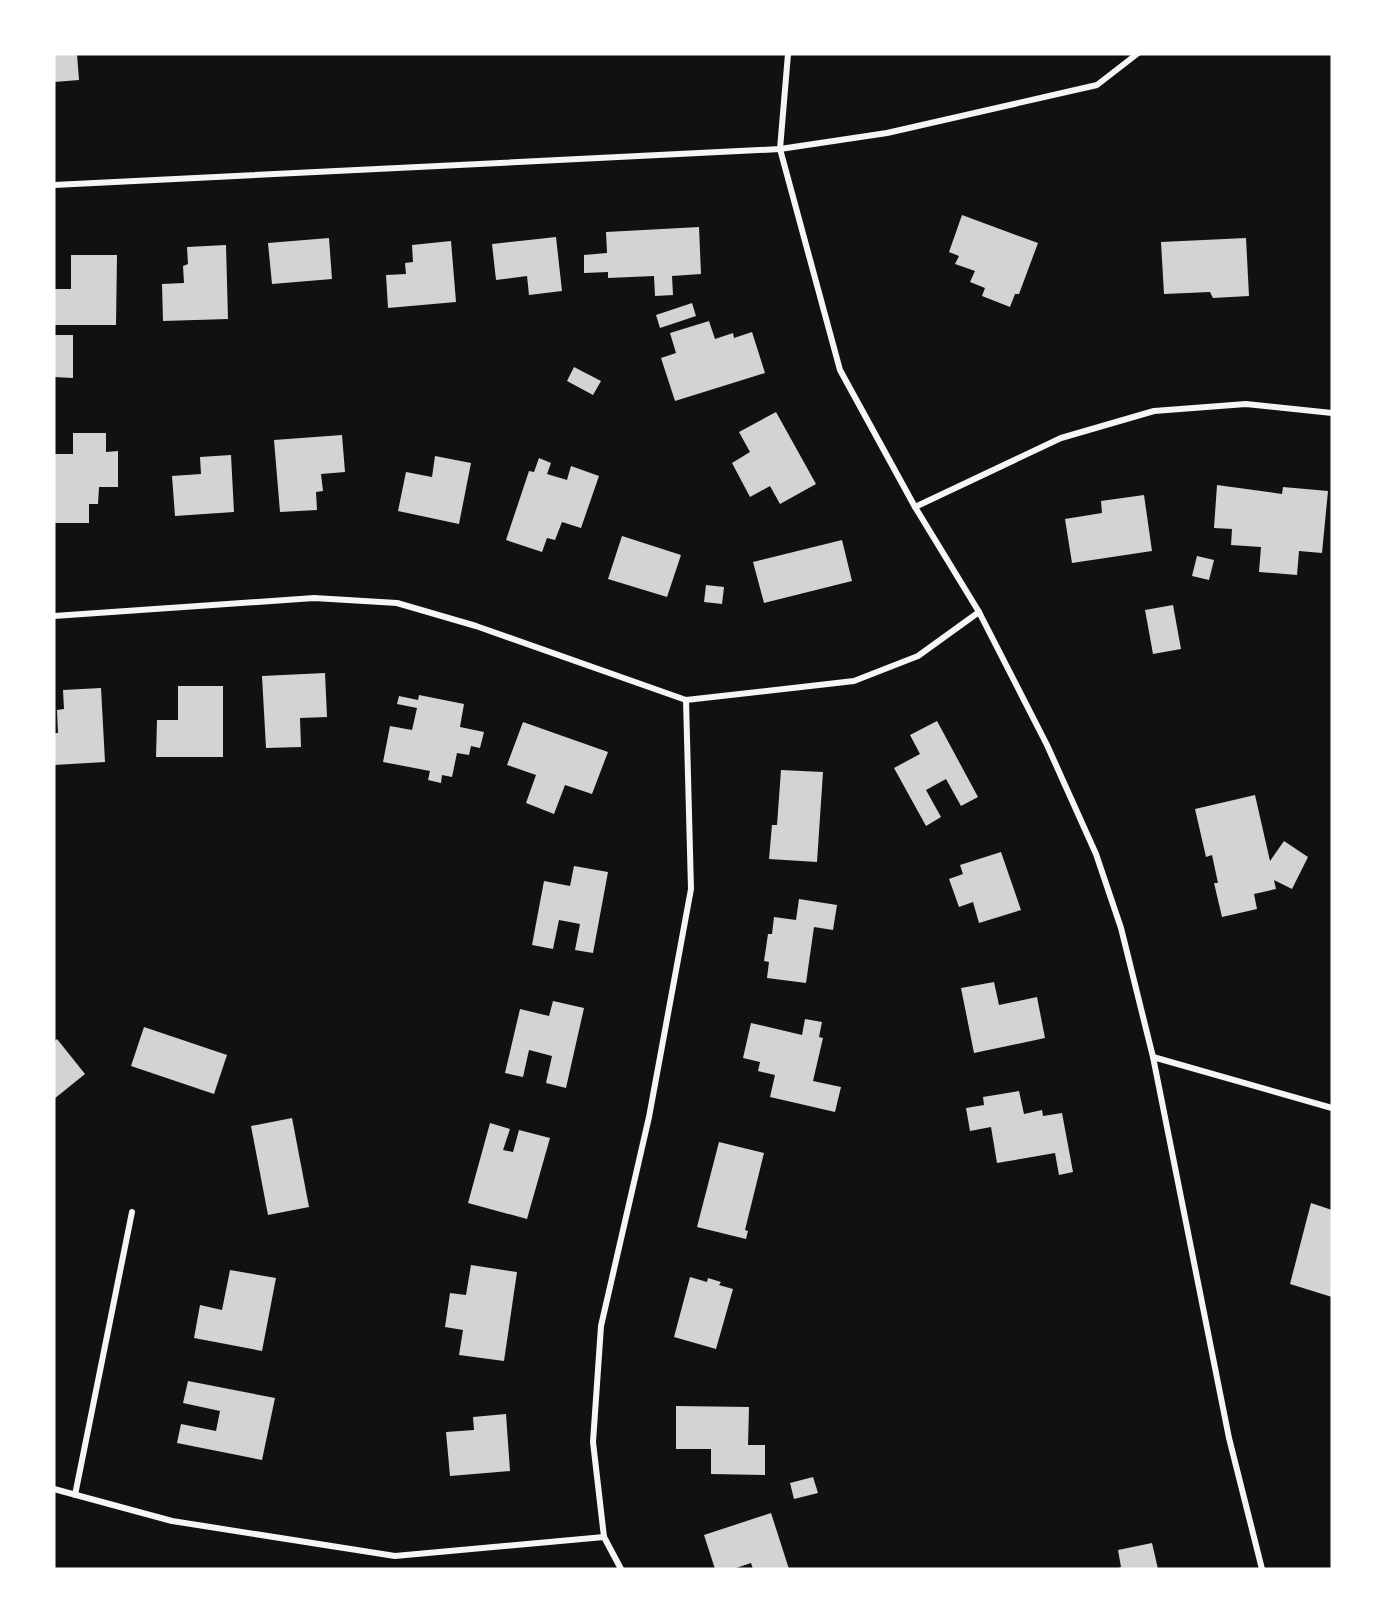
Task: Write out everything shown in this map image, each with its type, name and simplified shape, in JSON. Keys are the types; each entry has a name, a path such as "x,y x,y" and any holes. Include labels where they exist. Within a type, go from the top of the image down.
{"street":[{"path":"788,54 780,149 840,370 915,507 979,612 1047,745 1096,854 1121,928 1153,1057 1229,1438 1263,1569"},
{"path":"54,185 780,149 887,133 1097,85 1137,54"},
{"path":"915,507 1061,438 1154,411 1246,404 1332,413"},
{"path":"54,616 314,598 397,603 476,626 686,700 854,681 918,656 979,612"},
{"path":"621,1569 604,1538 593,1442 601,1326 649,1117 691,889 686,700"},
{"path":"1153,1057 1332,1108"},
{"path":"75,1495 132,1212"},
{"path":"54,1489 172,1521 395,1556 604,1538"}],"building":[{"path":"54,54 77,54 79,80 54,82"},
{"path":"962,215 1038,243 1019,294 1015,294 1010,307 982,296 985,288 970,282 975,271 955,264 959,256 949,252"},
{"path":"699,227 701,274 672,276 673,295 655,296 654,276 608,278 608,272 584,273 584,255 607,253 606,232"},
{"path":"556,237 562,291 529,295 527,276 496,280 492,244"},
{"path":"329,238 332,279 272,284 268,243"},
{"path":"1246,238 1249,296 1213,298 1210,292 1164,294 1161,242"},
{"path":"451,241 456,302 388,308 386,275 406,274 405,263 413,262 412,245"},
{"path":"226,245 228,319 163,321 162,284 184,283 183,266 188,264 187,247"},
{"path":"71,255 117,255 116,325 54,325 54,289 71,289"},
{"path":"692,303 696,316 660,328 656,315"},
{"path":"709,321 715,339 733,333 734,338 752,332 765,373 675,401 661,358 676,353 670,333"},
{"path":"54,335 73,335 73,378 54,377"},
{"path":"574,367 601,381 593,395 567,381"},
{"path":"776,412 816,484 780,504 770,486 750,497 732,463 750,452 739,432"},
{"path":"73,433 106,433 106,452 118,451 118,487 99,487 98,504 89,504 89,523 55,523 54,454 73,454"},
{"path":"342,435 345,472 321,474 323,491 316,492 317,510 280,512 274,440"},
{"path":"231,455 234,512 175,516 172,476 201,474 200,457"},
{"path":"435,456 471,463 459,524 398,511 406,472 432,477"},
{"path":"539,458 551,463 547,474 567,480 571,466 599,476 581,528 562,522 555,540 547,538 542,552 506,540 529,471 534,472"},
{"path":"1217,485 1282,494 1283,487 1328,491 1322,553 1299,551 1297,575 1259,572 1261,547 1231,545 1232,529 1214,528"},
{"path":"1144,495 1152,551 1072,563 1065,519 1102,513 1101,501"},
{"path":"622,536 681,555 667,597 608,579"},
{"path":"842,540 852,581 764,603 753,562"},
{"path":"1197,556 1214,560 1209,580 1192,576"},
{"path":"706,585 724,587 722,604 704,602"},
{"path":"1173,605 1181,649 1153,654 1145,610"},
{"path":"325,673 327,717 300,718 301,747 266,748 262,676"},
{"path":"178,686 223,686 223,757 156,757 157,720 178,720"},
{"path":"101,688 105,762 54,765 54,733 58,733 57,710 64,709 63,690"},
{"path":"419,695 464,704 460,727 484,732 480,748 471,746 469,755 457,753 452,777 442,775 441,783 428,780 430,771 383,762 390,726 412,730 417,708 397,704 399,696 418,700"},
{"path":"937,721 978,797 961,806 946,779 926,790 941,817 926,826 894,768 920,754 910,735"},
{"path":"523,722 608,752 592,794 565,785 554,814 526,803 536,775 507,765"},
{"path":"781,770 823,772 817,862 769,859 772,825 777,825"},
{"path":"1255,795 1270,861 1284,841 1308,857 1292,889 1274,880 1276,889 1254,894 1257,909 1222,917 1214,883 1218,883 1212,855 1206,857 1195,809"},
{"path":"1001,852 1021,910 979,923 973,902 959,907 949,879 963,874 960,865"},
{"path":"574,866 608,872 593,953 575,950 580,924 559,920 553,949 532,945 544,881 570,886"},
{"path":"799,899 837,905 833,930 814,927 806,983 767,978 769,962 764,961 768,934 772,934 774,917 796,920"},
{"path":"994,982 999,1005 1037,997 1045,1038 974,1053 961,988"},
{"path":"553,1001 584,1008 566,1088 546,1083 552,1056 529,1050 523,1077 505,1073 520,1009 549,1016"},
{"path":"805,1019 822,1022 819,1037 823,1038 813,1081 841,1087 835,1112 770,1097 775,1075 758,1071 760,1062 743,1058 751,1023 802,1035"},
{"path":"144,1027 227,1055 214,1094 131,1066"},
{"path":"57,1039 85,1074 54,1099 54,1042"},
{"path":"1019,1091 1024,1114 1042,1110 1043,1116 1062,1113 1073,1172 1059,1175 1055,1153 997,1163 991,1127 970,1131 966,1108 984,1105 983,1097"},
{"path":"292,1118 309,1207 268,1215 251,1126"},
{"path":"490,1123 510,1129 503,1150 513,1152 519,1130 550,1138 527,1219 468,1203"},
{"path":"719,1142 764,1153 745,1230 748,1231 746,1239 697,1227"},
{"path":"1311,1203 1332,1210 1332,1297 1290,1284"},
{"path":"471,1265 517,1272 504,1361 459,1355 463,1330 445,1327 450,1293 466,1295"},
{"path":"230,1270 276,1278 262,1351 194,1338 200,1305 222,1310"},
{"path":"690,1277 707,1282 708,1278 721,1282 719,1285 733,1289 716,1349 674,1337"},
{"path":"188,1381 275,1398 262,1460 177,1443 181,1424 216,1431 220,1411 183,1403"},
{"path":"676,1406 749,1407 748,1445 765,1445 765,1475 711,1474 711,1449 676,1449"},
{"path":"506,1414 510,1471 450,1476 446,1432 474,1430 473,1417"},
{"path":"813,1477 818,1493 794,1499 790,1483"},
{"path":"771,1513 789,1569 753,1569 751,1563 733,1569 715,1569 704,1535"},
{"path":"1152,1543 1158,1569 1117,1569 1121,1567 1118,1550"}]}
